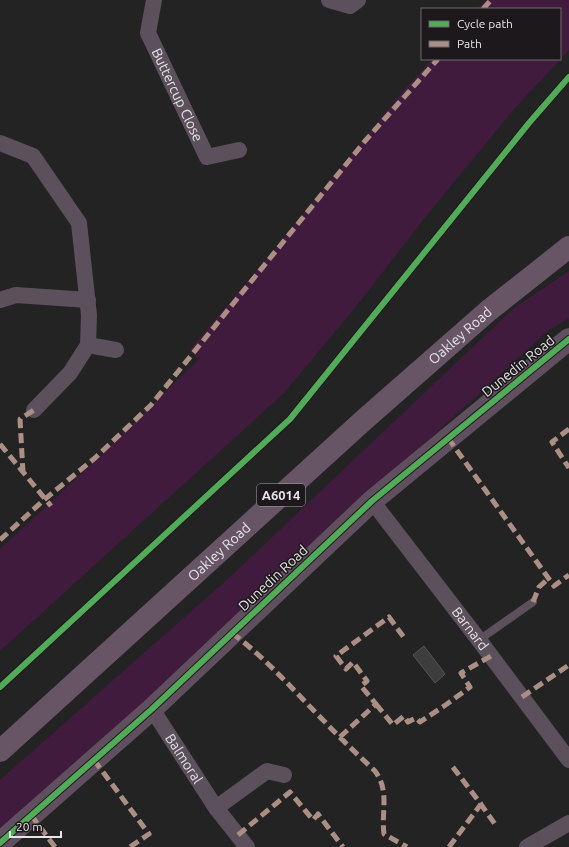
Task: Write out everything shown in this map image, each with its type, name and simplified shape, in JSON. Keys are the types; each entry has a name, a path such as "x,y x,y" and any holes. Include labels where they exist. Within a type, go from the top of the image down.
{"main road":[{"name":"Oakley Road","path":"0,751 365,419 488,311 569,247"}],"street":[{"name":"Buttercup Close","path":"154,0 148,34 207,157 239,150"},
{"path":"328,0 350,6 358,0"},
{"path":"0,142 33,156 79,223 88,300 88,345 70,373 34,410"},
{"path":"0,300 16,295 88,300"},
{"name":"Dunedin Road","path":"0,843 152,709 372,501 569,339"},
{"path":"88,345 116,350"},
{"name":"Barnard","path":"372,501 568,757"},
{"name":"Balmoral","path":"152,709 216,808 247,847"},
{"path":"216,808 267,771 284,775"},
{"path":"527,847 569,823"}],"lane":[{"path":"479,640 533,602"}],"shaded area":[{"path":"486,0 569,0 569,50 561,59 561,8 478,8"},
{"path":"431,60 560,60 515,108 427,215 358,304 284,393 0,651 0,549 91,465 199,359 189,350 260,267 405,89"},
{"path":"569,271 569,318 548,331 309,548 115,731 0,833 0,780 230,577 514,308"}],"building":[{"path":"424,646 445,674 435,683 413,655"}],"marked path":[{"path":"484,8 491,0"},
{"path":"0,540 45,499 95,458 151,405 365,141 437,60"},
{"path":"23,473 20,419 34,410"},
{"path":"569,429 552,442 569,468"},
{"path":"448,438 554,586 569,575"},
{"path":"0,444 51,506"},
{"path":"533,602 539,587 549,578"},
{"path":"340,737 376,704 361,686 367,681 353,662 346,669 336,656 389,617 405,639"},
{"path":"232,633 269,665 337,735 375,771 380,779 384,794 384,834 407,847"},
{"path":"376,704 393,725 404,716 408,722 416,718 420,722 470,687 461,673 491,656"},
{"path":"522,697 569,665"},
{"path":"94,760 149,834 130,847"},
{"path":"449,847 481,804 452,766"},
{"path":"238,835 290,792 313,820 318,814 343,847"},
{"path":"480,803 497,827"},
{"path":"31,815 55,847"}],"cycle path":[{"path":"0,687 290,419 529,123 569,77"},
{"path":"0,843 152,709 372,501 569,339"}]}
